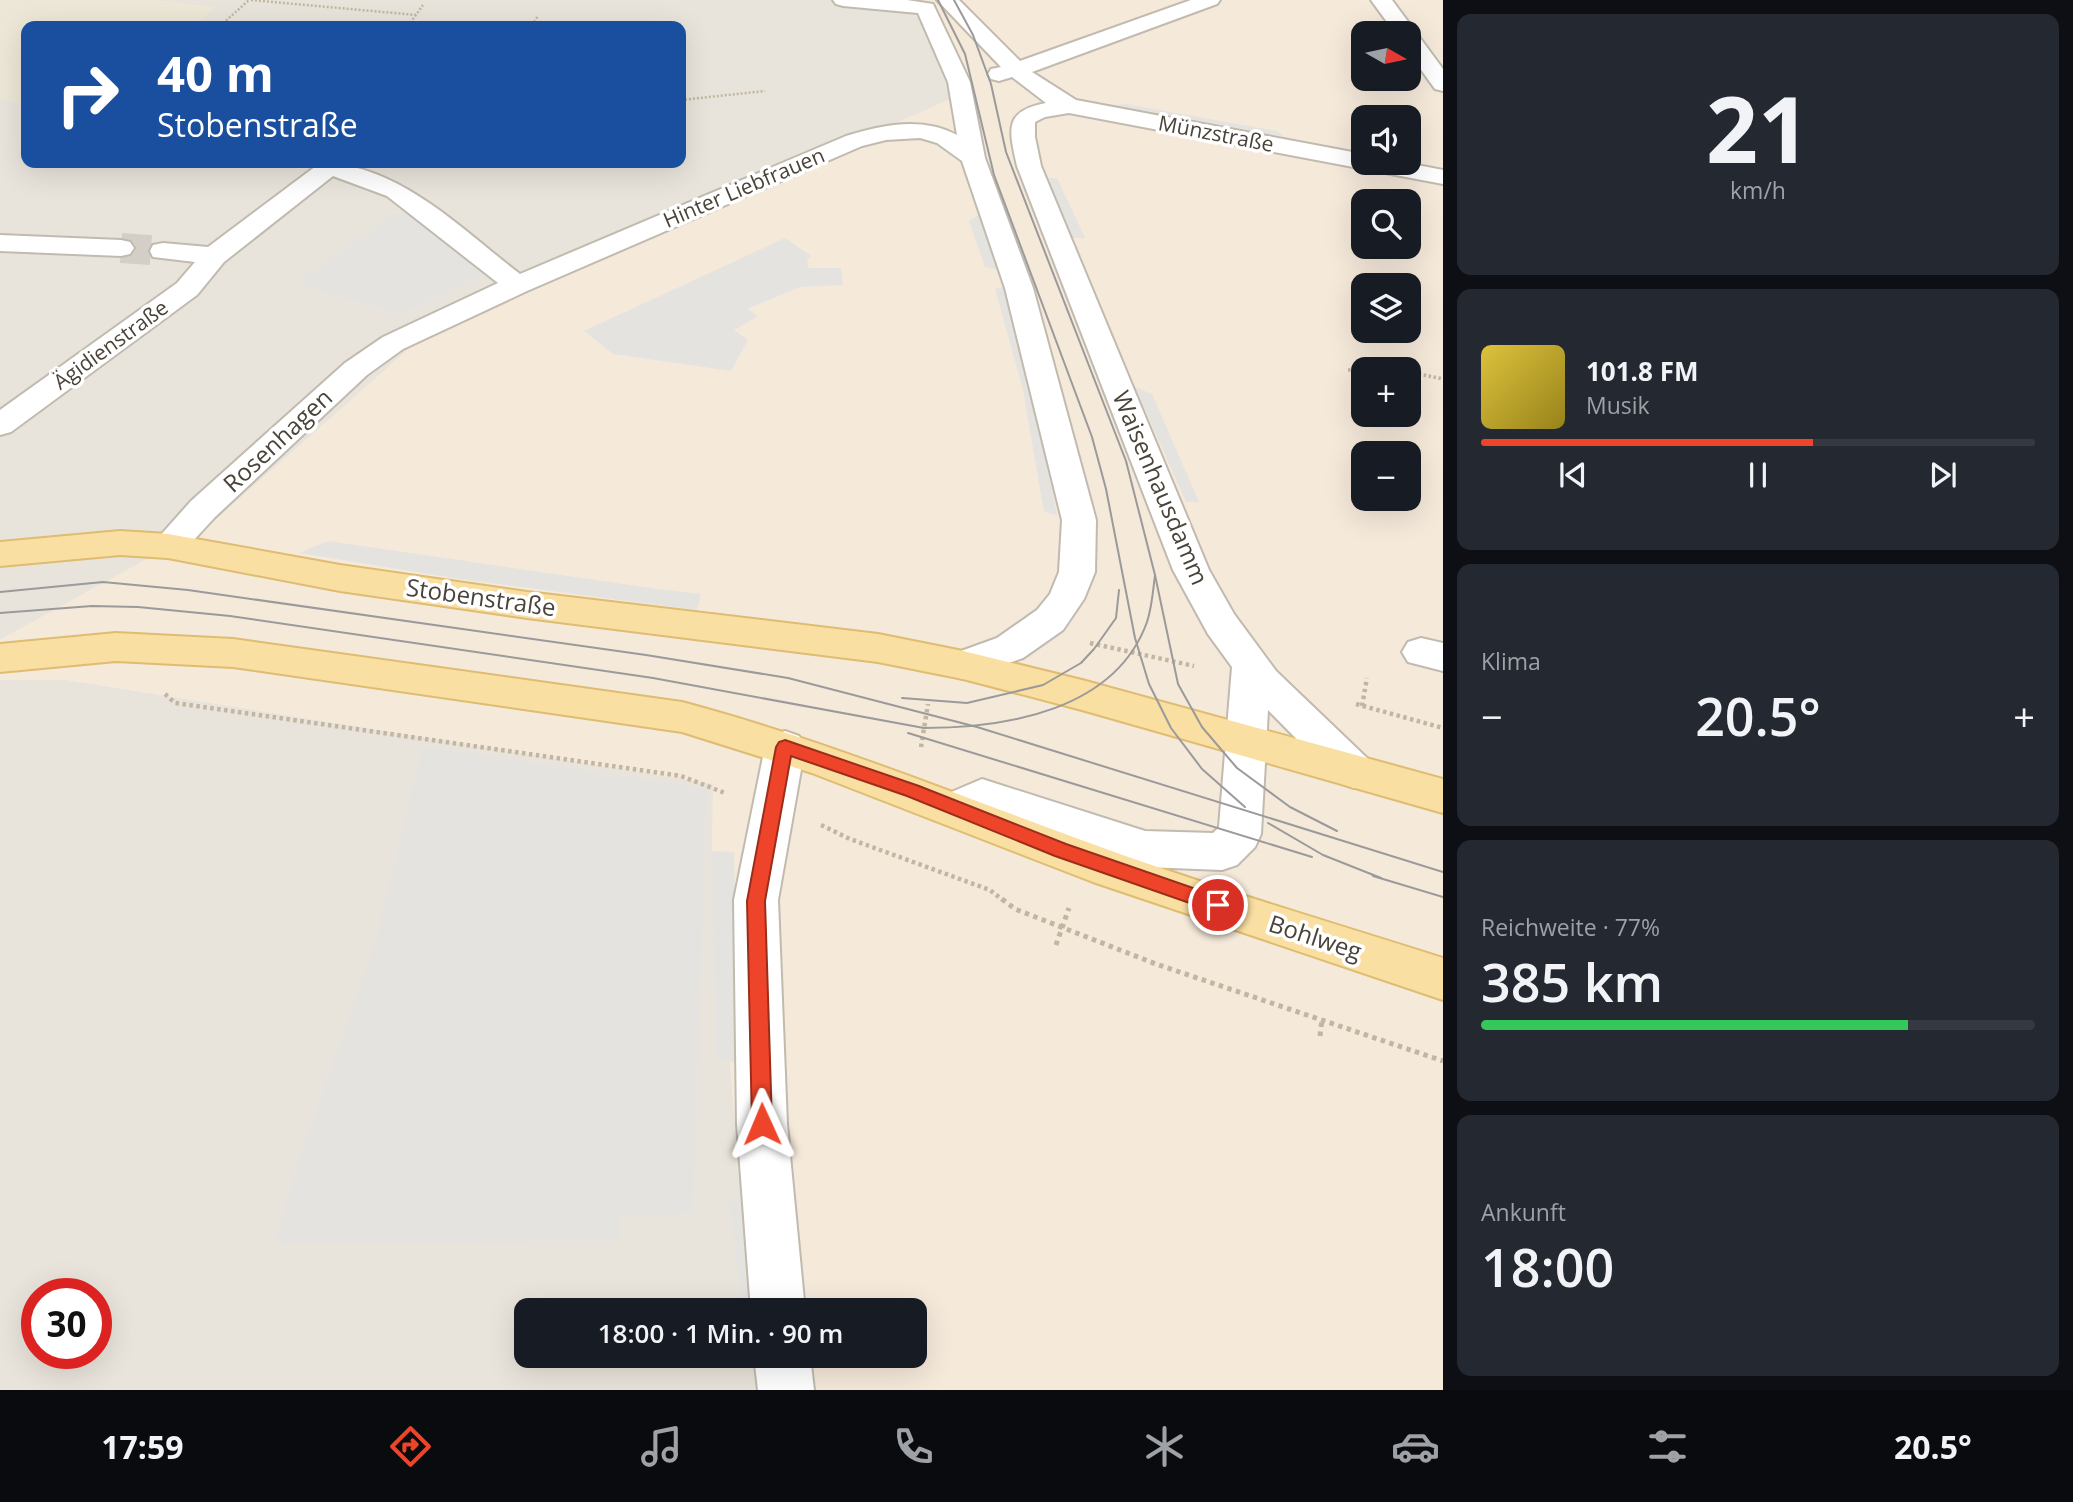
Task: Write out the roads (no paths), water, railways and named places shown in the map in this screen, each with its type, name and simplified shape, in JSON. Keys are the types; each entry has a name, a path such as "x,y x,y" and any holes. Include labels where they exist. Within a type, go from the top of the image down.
{"main road":[{"name":"Stobenstraße","path":"0,554 107,543 168,546 340,578 527,605 874,648 947,662"},
{"path":"0,658 116,647 233,653 682,717 785,747"},
{"path":"947,662 1247,740 1443,796"},
{"name":"Bohlweg","path":"785,747 913,791 1061,850 1443,979"}],"street":[{"path":"843,0 938,2 1027,66 1058,100 1069,106"},
{"path":"967,80 1027,66 1210,0"},
{"path":"1381,0 1397,21"},
{"name":"Waisenhausdamm","path":"938,2 967,80 992,119 1029,166"},
{"path":"1421,55 1443,85"},
{"name":"Waisenhausdamm","path":"947,662 1010,648 1050,621 1066,599 1077,572 1079,520 1019,288 973,158 967,80"},
{"name":"Waisenhausdamm","path":"1069,106 1030,113 1023,119 1020,128 1029,166 1191,570 1221,624 1264,681 1354,771"},
{"name":"Münzstraße","path":"1069,106 1351,159"},
{"name":"Hinter Liebfrauen","path":"393,343 517,285 854,141 879,133 906,132 942,136 973,158"},
{"name":"Ägidienstraße","path":"0,425 187,289 214,256 328,168"},
{"name":"Ägidienstraße","path":"333,168 396,191 517,285"},
{"path":"1421,173 1443,177"},
{"path":"0,243 121,248"},
{"path":"163,251 214,256"},
{"name":"Rosenhagen","path":"168,546 203,509 356,369 393,343"},
{"path":"957,808 982,796 1145,849 1222,852 1240,834 1251,664"},
{"path":"777,1298 762,1124 756,901 785,747"},
{"path":"783,1368 786,1390"}],"tunnel":[{"path":"121,248 163,251"}],"tram line":[{"path":"938,0 965,54 994,175 1092,437 1106,489 1137,643"},
{"path":"954,0 973,35 991,84 1006,152 1126,461 1155,575"},
{"path":"1137,643 1147,622 1155,575"},
{"path":"1155,575 1178,684 1202,727 1237,768 1290,807 1337,831"},
{"path":"0,592 103,582 188,590 646,655 788,678 972,726"},
{"path":"902,698 967,703 1043,685 1081,663 1094,649 1116,618 1119,590"},
{"path":"0,613 92,606 138,607 230,616 653,678 924,728 972,726"},
{"path":"972,726 1022,718 1084,695 1110,676 1132,652 1137,643"},
{"path":"1137,643 1149,684 1171,728 1202,769 1245,807"},
{"path":"972,726 1443,872"},
{"path":"908,733 1312,857"},
{"path":"1268,823 1323,855 1381,878"},
{"path":"1373,876 1443,897"}]}
